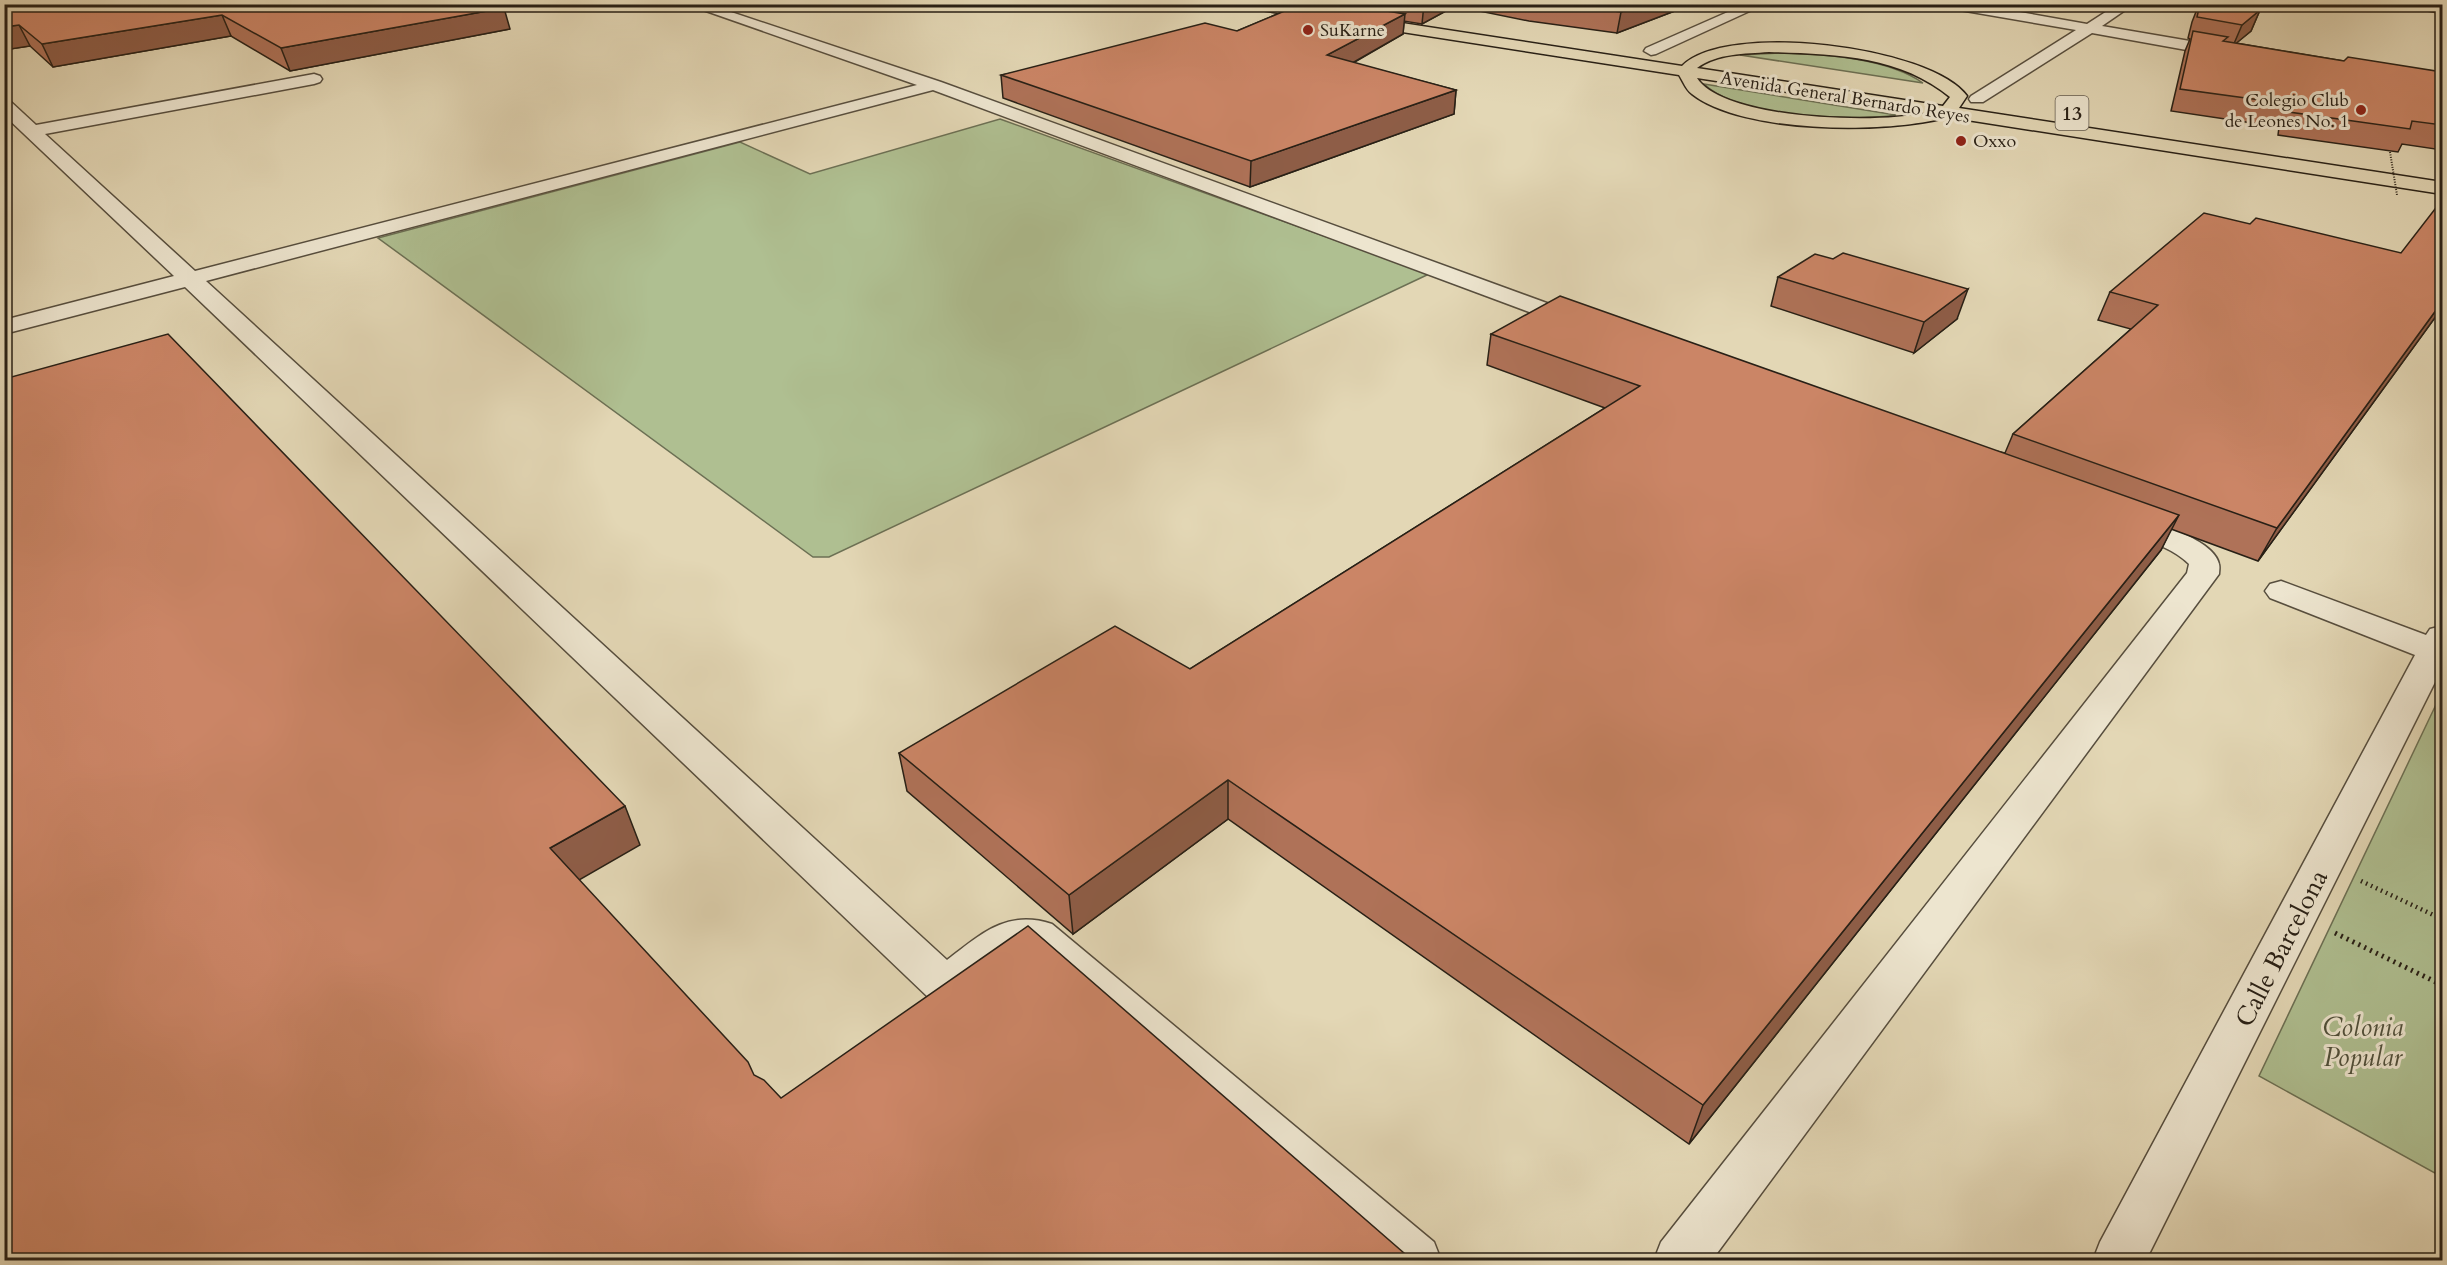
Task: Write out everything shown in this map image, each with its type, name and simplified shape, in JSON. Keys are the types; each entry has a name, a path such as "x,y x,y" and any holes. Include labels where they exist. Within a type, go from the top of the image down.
{"main road":[{"name":"Avenida General Bernardo Reyes","path":"1248,4 2442,188"},
{"name":"Avenida General Bernardo Reyes","path":"1337,4 2008,103"},
{"path":"1685,72 1690,65 1701,58 1722,52 1769,48 1860,55 1889,61 1942,81 1959,96 1954,105 1945,112"},
{"name":"13","path":"1685,72 1692,86 1707,96 1743,109 1786,118 1845,124 1885,124 1924,119 1945,112"}],"street":[{"path":"692,4 947,81 1607,333"},
{"path":"1640,49 1759,4"},
{"path":"1948,4 2241,54"},
{"path":"1977,99 2128,4"},
{"path":"2414,4 2442,9"},
{"path":"32,131 314,79"},
{"path":"4,327 947,81"},
{"path":"4,105 945,985"},
{"path":"1680,1260 2203,573 2204,564 2199,556 2189,549 2101,515"},
{"path":"2281,591 2440,646"},
{"name":"Calle Barcelona","path":"2119,1260 2440,646"},
{"path":"908,1011 1009,939 1018,935 1038,936 1415,1260"}],"path":[{"path":"2390,152 2397,195"},
{"path":"2325,864 2442,919"},
{"path":"2299,915 2442,985"}],"green space":[{"path":"1782,53 1836,56 1874,63 1892,68 1923,83 1740,55"},
{"path":"1704,84 1896,115 1852,118 1796,115 1742,104 1720,95"},
{"path":"1000,119 1429,274 829,557 813,557 378,238 740,142 810,174"},
{"name":"Colonia Popular","path":"2442,692 2442,1177 2259,1076"}],"building":[{"path":"4,4 495,4 504,8 281,48 222,15 42,44 19,25 4,27"},
{"path":"1301,4 1344,4 1405,14 1327,55 1456,90 1251,161 1001,75 1205,23 1237,31"},
{"path":"1562,4 1642,4 1621,12"},
{"path":"2200,4 2222,4 2260,10 2242,25 2197,17"},
{"path":"2193,31 2228,37 2223,41 2344,61 2348,57 2442,72 2442,125 2412,121 2410,129 2289,112 2289,104 2180,89"},
{"path":"2442,200 2442,302 2277,528 2013,434 2158,305 2110,292 2204,213 2250,224 2256,218 2401,253"},
{"path":"1843,253 1968,289 1924,322 1778,277 1815,254 1833,259"},
{"path":"1560,296 2179,515 1703,1105 1228,780 1069,895 899,753 1115,626 1190,669 1640,386 1491,334"},
{"path":"168,334 625,806 550,848 748,1062 754,1075 764,1080 781,1098 1028,926 1412,1260 4,1260 4,379"}],"place":[{"name":"SuKarne","path":"1308,30"},
{"name":"Colegio Club de Leones No. 1","path":"2361,110"},
{"name":"Oxxo","path":"1961,141"}]}
